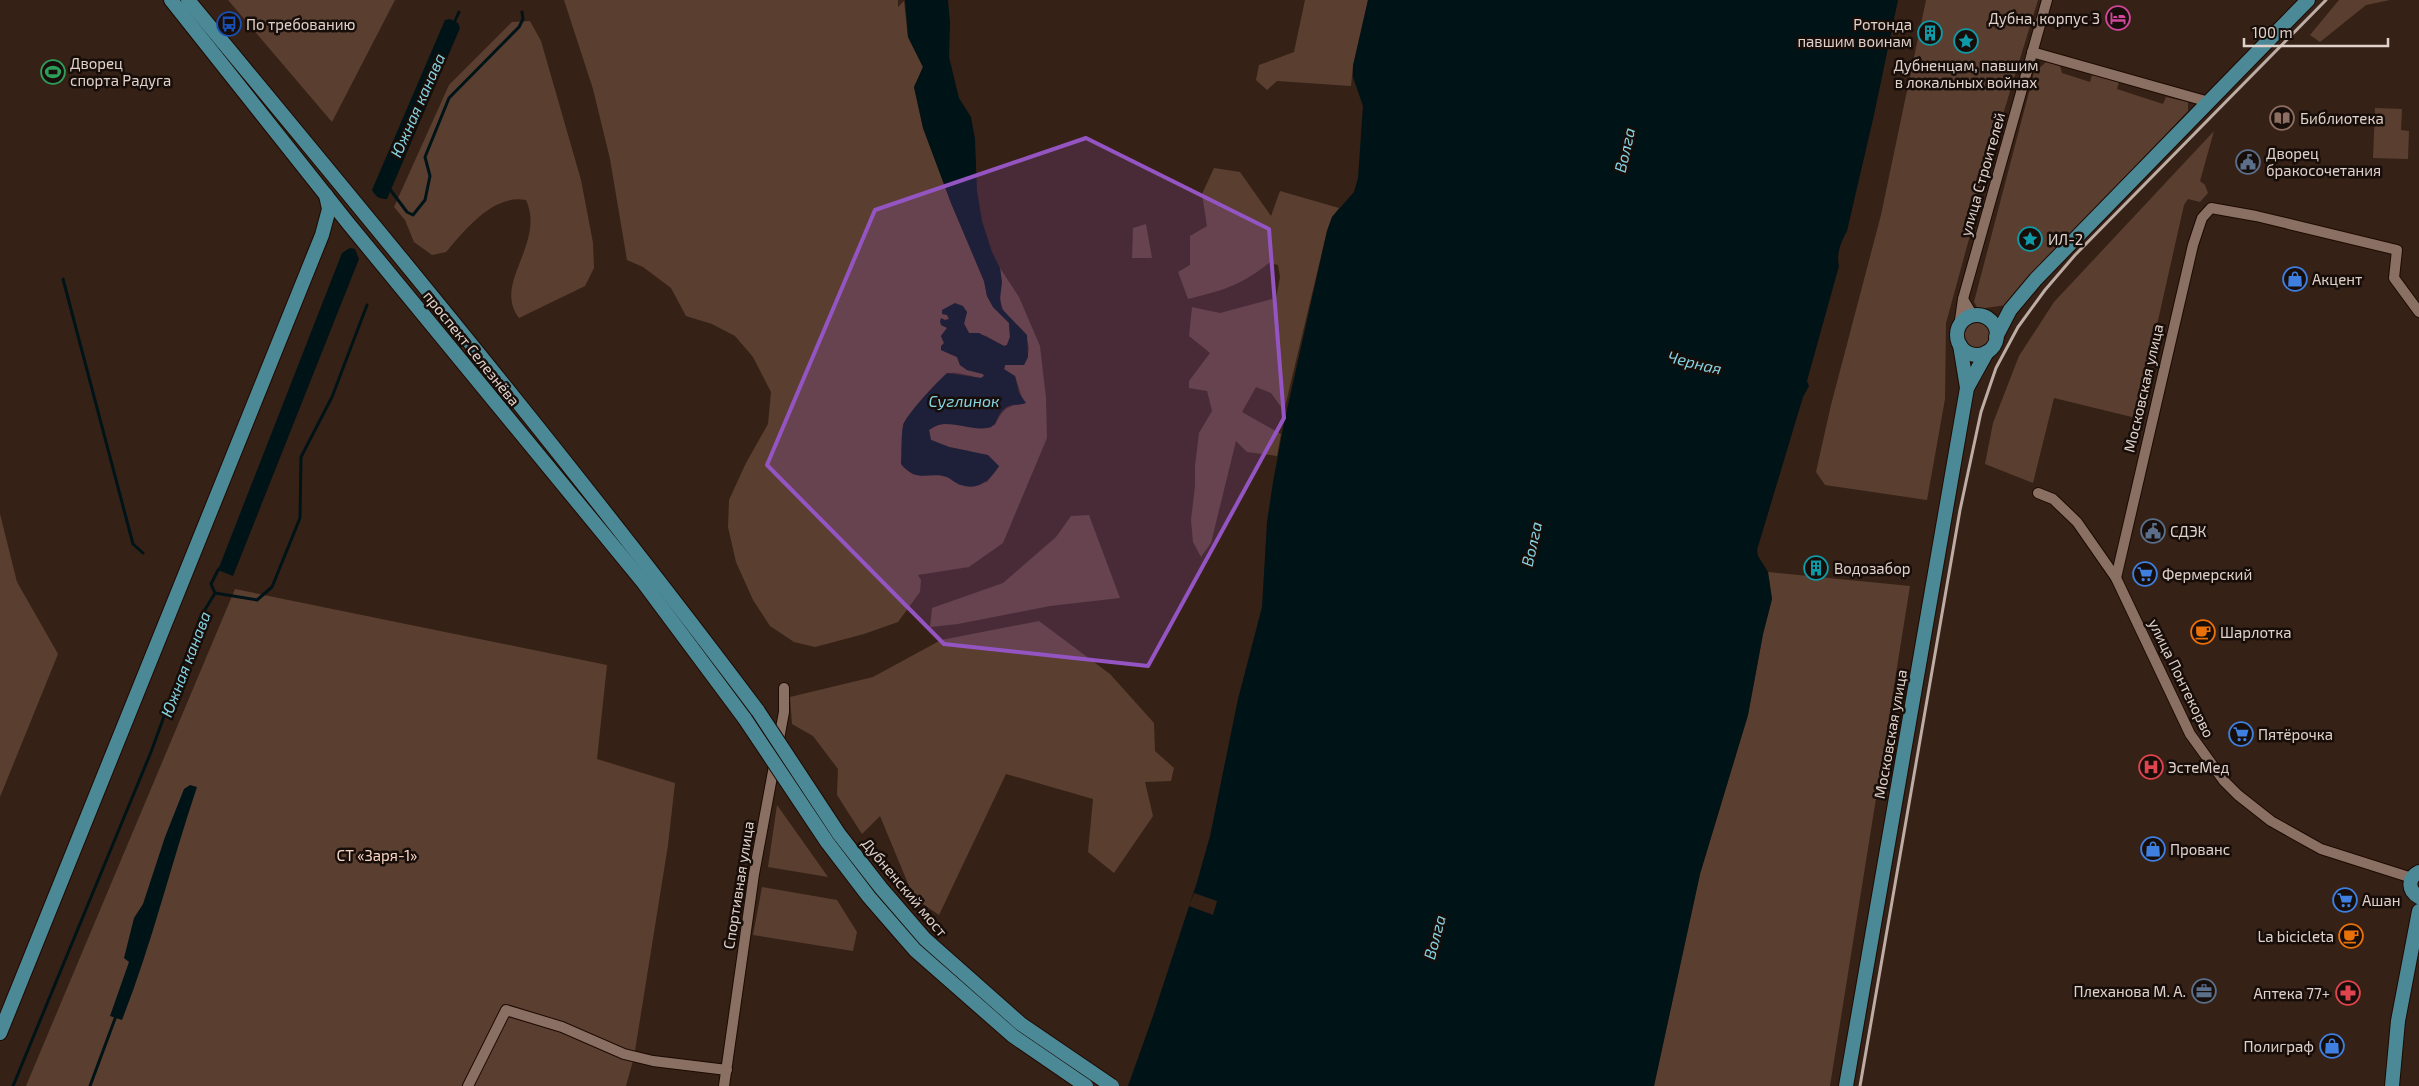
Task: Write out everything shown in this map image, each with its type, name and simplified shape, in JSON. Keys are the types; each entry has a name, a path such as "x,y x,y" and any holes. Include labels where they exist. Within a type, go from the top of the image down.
{"main road":[{"name":"проспект Селезнёва","path":"171,0 348,223 643,582 745,719 827,842 869,898 915,950 1013,1036 1086,1086"},
{"name":"проспект Селезнёва","path":"188,0 306,141 655,573 758,711"},
{"path":"1967,388 1987,352 1992,348 2010,310 2036,278 2308,0"},
{"path":"0,1033 324,230 329,209 326,195"},
{"path":"324,230 330,224 337,222 348,223"},
{"path":"1967,388 1958,340 1959,327 1967,318 2010,310"},
{"path":"1979,317 1994,325 1996,337"},
{"path":"1960,345 1964,350 1975,355 1987,352"},
{"name":"Московская улица","path":"1846,1086 1967,388"},
{"name":"Дубненский мост","path":"758,711 839,834 881,888 925,939 1021,1024 1112,1086"},
{"path":"2415,875 2411,891 2419,897"},
{"path":"2392,1086 2400,1012 2419,911"}],"street":[{"name":"улица Строителей","path":"1959,327 1963,299 2047,0"},
{"path":"2032,52 2209,102"},
{"name":"Московская улица","path":"2116,578 2193,245 2202,218 2211,208 2256,216 2397,250 2394,278 2419,312"},
{"path":"1963,299 1979,317"},
{"name":"улица Понтекорво","path":"2038,493 2054,499 2077,522 2116,578 2190,734 2212,767 2238,795 2271,821 2321,850 2415,875"},
{"name":"Спортивная улица","path":"724,1086 754,874 784,712 784,688"},
{"path":"468,1086 506,1010 562,1027 624,1054 653,1061 727,1070"}],"highlighted area":[{"path":"1086,138 1269,229 1284,418 1148,666 944,644 767,465 875,210"}],"green space":[{"path":"228,0 395,0 332,122"},
{"path":"564,0 898,0 898,7 904,1 908,37 923,67 914,87 923,128 951,203 984,281 987,296 993,307 1009,323 1010,337 1007,345 1004,346 986,336 969,333 964,323 967,312 949,308 946,310 949,319 945,320 947,328 941,336 944,343 941,350 957,357 960,365 967,370 983,374 984,376 981,378 951,373 940,380 924,396 903,426 901,464 947,477 960,485 987,482 999,466 969,451 949,447 931,440 929,430 939,424 995,425 1006,409 1024,404 1015,376 1004,370 1005,365 1024,365 1028,354 1028,346 1022,332 1011,321 1002,307 1000,299 1000,268 1019,297 1040,346 1046,398 1047,438 1003,543 969,567 918,575 921,580 920,592 898,622 864,634 815,647 794,642 770,626 753,600 736,562 728,527 729,500 746,463 768,424 771,392 753,357 735,336 712,324 686,316 671,288 643,267 627,260 610,159 593,89"},
{"path":"1305,0 1368,0 1353,65 1351,86 1277,81 1267,90 1256,80 1259,65 1294,52"},
{"path":"1926,0 2038,0 2004,111 1946,323 1945,399 1927,500 1825,485 1816,472 1831,405 1881,215"},
{"path":"2339,0 2390,0 2366,5 2320,42 2310,35"},
{"path":"530,21 541,41 581,180 593,243 594,268 585,286 519,318 512,305 512,291 530,232 530,216 526,200 502,202 491,208 471,224 446,252 432,255 414,242 405,220 394,207 449,85 512,22"},
{"path":"2046,62 2060,66 2062,73 2090,82 2092,75 2119,82 2117,89 2163,104 2166,97 2188,102 2188,111 2031,276 2007,305 1978,309 1974,302 2034,73"},
{"path":"2375,108 2402,109 2401,130 2409,131 2408,159 2373,158"},
{"path":"2214,131 2200,181 2205,185 2208,193 2200,202 2188,199 2184,205 2136,418 2054,398 2033,483 1985,464 1993,423 2019,356 2054,302"},
{"path":"1214,168 1240,172 1271,216 1280,191 1339,208 1332,217 1327,231 1284,411 1271,393 1256,387 1242,412 1281,434 1277,456 1247,452 1236,441 1211,543 1201,557 1193,542 1191,520 1195,466 1199,433 1212,411 1207,391 1189,388 1189,381 1210,353 1189,336 1192,307 1220,313 1276,298 1280,277 1278,265 1269,263 1250,277 1231,286 1188,299 1178,272 1190,265 1190,236 1207,226 1202,194"},
{"path":"1146,224 1152,258 1132,258 1133,228"},
{"path":"1977,321 1987,325 1991,335 1987,345 1977,349 1967,345 1963,335 1967,325"},
{"path":"0,514 17,582 58,654 0,797"},
{"path":"1089,515 1120,598 1050,606 958,624 930,627 932,608 1003,583 1056,537 1071,516"},
{"path":"1768,572 1910,586 1830,1086 1654,1086 1700,874 1748,715 1763,634 1772,599"},
{"name":"СТ «Заря-1»","path":"235,589 607,665 597,759 675,783 668,845 634,1057 626,1086 26,1086"},
{"path":"1039,621 1110,674 1154,723 1155,751 1174,768 1171,781 1145,782 1153,816 1114,873 1088,852 1093,799 1006,774 939,915 914,898 880,816 862,834 837,795 838,769 813,736 792,724 790,697 873,677 941,640"},
{"path":"777,805 828,877 768,867"},
{"path":"762,887 837,900 857,932 853,951 753,935"}],"water":[{"name":"Суглинок","path":"905,0 948,0 950,23 949,57 959,98 971,117 975,139 977,191 982,221 992,252 1000,268 1002,282 1000,299 1002,309 1027,335 1028,357 1024,365 1005,365 1004,369 1015,376 1019,393 1026,403 1006,407 1001,411 991,427 979,428 942,424 929,430 931,440 949,447 988,455 999,466 988,480 973,487 959,484 947,477 912,474 901,464 902,431 905,421 937,383 947,373 981,378 984,376 983,374 967,370 960,365 957,357 941,350 941,346 944,343 941,336 947,328 941,325 940,321 941,318 949,319 947,315 942,314 942,310 955,303 963,306 967,312 964,324 969,333 979,333 1004,346 1007,345 1010,337 1009,323 993,307 987,296 984,281 951,203 923,128 914,87 923,67 908,37"},
{"path":"1368,0 1898,0 1847,231 1839,253 1839,266 1807,381 1809,386 1803,397 1757,550 1758,556 1768,572 1772,599 1763,634 1748,715 1700,874 1654,1086 1128,1086 1197,882 1210,836 1238,699 1262,607 1267,522 1273,482 1284,423 1327,231 1332,217 1354,192 1358,178 1363,106 1353,77 1353,66"},
{"path":"450,19 458,23 460,28 387,199 380,198 372,190 445,20"},
{"path":"350,248 355,249 359,259 233,576 218,570 342,253"},
{"path":"190,785 197,787 143,962 122,1020 110,1016 129,962 124,958 134,918 143,904 165,837 184,789"}],"pier":[{"path":"1194,893 1217,901 1213,915 1189,906"}],"waterway":[{"name":"Южная канава","path":"454,23 459,12"},
{"path":"389,188 407,212 413,215 425,200 430,176 425,157 449,98 519,27 523,19 522,12"},
{"path":"63,279 133,544 143,553"},
{"path":"215,593 257,600 272,587 300,518 301,457 332,397 367,305"},
{"name":"Южная канава","path":"13,1086 151,752 200,618 215,593 211,584 220,568"},
{"path":"90,1086 116,1016"}],"railway":[{"path":"1860,1086 1960,510 1981,412 1996,368 2018,327 2045,290 2075,255 2326,0"}],"place":[{"name":"Дубна, корпус 3","path":"2118,18"},
{"name":"По требованию","path":"229,24"},
{"name":"Ротонда павшим воинам","path":"1930,33"},
{"name":"Дубненцам, павшим в локальных войнах","path":"1966,41"},
{"name":"Дворец спорта Радуга","path":"53,72"},
{"name":"Библиотека","path":"2282,118"},
{"name":"Дворец бракосочетания","path":"2248,162"},
{"name":"ИЛ-2","path":"2030,239"},
{"name":"Акцент","path":"2295,279"},
{"name":"СДЭК","path":"2153,531"},
{"name":"Водозабор","path":"1816,568"},
{"name":"Фермерский","path":"2145,574"},
{"name":"Шарлотка","path":"2203,632"},
{"name":"Пятёрочка","path":"2241,734"},
{"name":"ЭстеМед","path":"2151,767"},
{"name":"Прованс","path":"2153,849"},
{"name":"Ашан","path":"2345,900"},
{"name":"La bicicleta","path":"2351,936"},
{"name":"Плеханова М. А.","path":"2204,991"},
{"name":"Аптека 77+","path":"2348,993"},
{"name":"Полиграф","path":"2332,1046"}],"water label":[{"name":"Волга","path":"1624,150"},
{"name":"Черная","path":"1695,362"},
{"name":"Волга","path":"1531,544"},
{"name":"Волга","path":"1434,937"}]}
